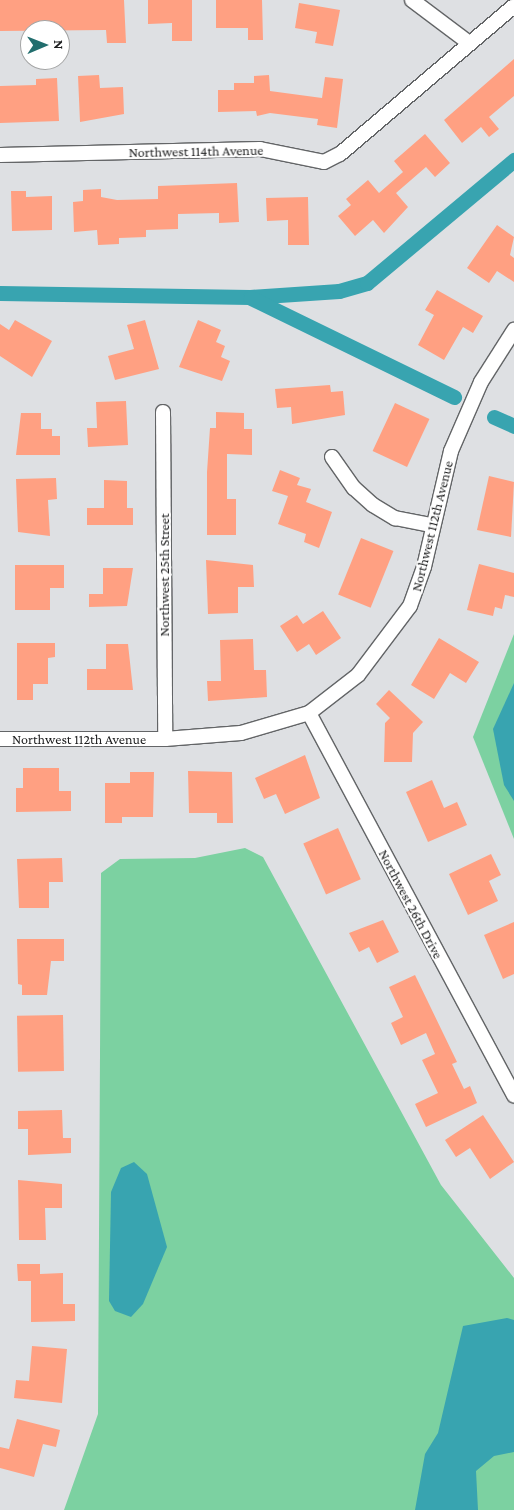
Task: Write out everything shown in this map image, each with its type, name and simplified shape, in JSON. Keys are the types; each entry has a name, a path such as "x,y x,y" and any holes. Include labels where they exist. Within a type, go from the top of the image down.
{"street":[{"path":"412,0 470,43"},
{"name":"Northwest 114th Avenue","path":"0,155 260,149 307,162 324,162 340,154 514,6"},
{"name":"Northwest 112th Avenue","path":"0,740 165,738 241,733 309,713 358,675 410,606 424,568 431,525 451,451 481,382 514,330"},
{"name":"Northwest 25th Street","path":"163,412 165,738"},
{"path":"332,457 354,488 373,504 395,518 431,525"},
{"name":"Northwest 26th Drive","path":"309,713 514,1095"}],"green space":[{"path":"514,634 514,839 473,737"},
{"path":"245,848 263,857 441,1185 514,1278 514,1510 64,1510 98,1414 101,873 120,859 195,858"}],"water":[{"path":"514,683 514,801 504,785 493,729"},
{"path":"134,1162 147,1174 167,1247 143,1304 131,1317 115,1311 109,1301 111,1192 121,1168"},
{"path":"507,1318 514,1320 514,1452 494,1456 476,1471 478,1510 415,1510 425,1454 438,1433 463,1326"}],"building":[{"path":"0,0 124,0 126,43 107,43 106,30 70,30 70,20 20,20 20,31 0,31"},
{"path":"148,0 192,0 192,41 172,41 172,23 148,24"},
{"path":"216,0 262,0 263,40 248,40 248,28 216,28"},
{"path":"299,3 340,10 333,46 315,43 317,32 295,28"},
{"path":"514,59 514,96 489,117 499,129 489,137 481,127 462,143 444,120"},
{"path":"99,75 100,88 123,87 124,114 80,122 78,76"},
{"path":"269,75 270,91 322,98 325,77 343,79 337,128 317,125 318,119 270,113 257,116 256,111 218,112 218,90 234,90 234,83 254,83 254,76"},
{"path":"57,78 59,121 0,123 0,86 36,85 36,79"},
{"path":"425,134 450,163 435,177 426,167 396,193 408,207 384,233 373,220 355,236 338,216 351,205 346,199 368,180 379,193 403,172 394,161"},
{"path":"237,183 239,222 219,223 219,213 178,214 178,229 146,230 146,237 119,238 119,244 98,245 97,230 74,232 73,202 83,201 83,190 101,189 101,197 117,200 158,199 158,186"},
{"path":"11,191 26,191 26,197 52,196 52,230 12,231"},
{"path":"308,197 309,245 288,245 288,220 267,221 266,198"},
{"path":"497,225 514,237 510,255 514,258 514,282 497,271 489,283 467,268"},
{"path":"437,290 483,316 473,333 463,327 444,360 418,345 434,315 425,310"},
{"path":"15,320 52,341 32,377 0,356 0,324 9,330"},
{"path":"145,320 159,369 115,380 108,356 134,349 127,325"},
{"path":"198,320 221,330 216,342 225,346 221,357 230,361 222,381 179,367"},
{"path":"330,385 331,392 343,391 345,415 292,424 291,407 277,408 275,389"},
{"path":"126,401 128,445 88,447 87,428 97,428 96,402"},
{"path":"395,403 429,419 407,467 373,451"},
{"path":"216,412 244,413 244,429 252,429 252,455 227,454 227,499 236,499 236,535 207,535 207,472 210,428 216,428"},
{"path":"21,413 41,413 41,429 52,429 52,436 60,436 60,455 16,455"},
{"path":"280,470 300,478 297,485 311,489 306,502 332,512 319,548 304,542 306,534 278,524 288,496 272,491"},
{"path":"489,476 514,482 511,537 477,530"},
{"path":"56,478 57,499 48,500 50,536 18,532 16,479"},
{"path":"104,480 127,481 127,508 133,508 133,525 87,525 87,508 104,508"},
{"path":"361,538 393,551 371,608 338,595"},
{"path":"206,560 253,565 254,587 238,587 238,613 208,614"},
{"path":"479,564 514,573 514,597 505,595 502,609 495,607 493,616 467,610"},
{"path":"15,565 64,565 64,588 50,588 50,610 15,610"},
{"path":"103,568 133,568 127,606 89,607 89,594 103,594"},
{"path":"323,611 341,638 316,655 309,644 297,652 280,626 297,615 303,624"},
{"path":"439,638 479,662 466,683 450,673 434,699 411,685"},
{"path":"253,639 254,670 266,670 267,697 208,701 207,681 221,681 220,640"},
{"path":"17,643 55,643 55,657 48,658 48,684 33,684 33,700 17,700"},
{"path":"106,644 128,644 133,690 87,690 87,669 106,669"},
{"path":"389,690 423,722 413,733 412,762 384,762 385,723 390,718 376,704"},
{"path":"305,755 320,798 285,814 276,794 264,799 255,778"},
{"path":"23,768 59,768 59,791 71,791 71,811 16,812 16,788 23,788"},
{"path":"188,771 232,772 233,823 217,823 217,813 189,813"},
{"path":"130,772 154,772 153,817 122,817 122,823 105,823 105,783 130,783"},
{"path":"432,780 444,808 457,802 467,825 428,842 406,792"},
{"path":"338,828 361,879 326,895 303,843"},
{"path":"491,854 501,875 489,881 498,901 468,915 449,874"},
{"path":"62,858 63,882 49,882 49,908 19,908 17,859"},
{"path":"383,920 399,952 377,963 369,947 359,952 349,933"},
{"path":"514,922 514,974 503,979 484,935"},
{"path":"17,939 64,939 64,961 51,961 47,995 22,995 22,985 18,984"},
{"path":"415,975 457,1062 452,1064 464,1089 470,1086 477,1103 426,1127 415,1104 438,1093 422,1060 435,1054 426,1033 401,1045 391,1023 403,1017 389,987"},
{"path":"63,1015 64,1071 18,1072 17,1016"},
{"path":"62,1110 63,1138 71,1138 71,1153 28,1155 28,1129 18,1129 18,1111"},
{"path":"483,1115 514,1162 490,1179 470,1148 456,1157 445,1140"},
{"path":"18,1180 62,1184 62,1208 45,1208 46,1240 19,1240"},
{"path":"17,1264 40,1264 40,1274 63,1273 63,1304 75,1304 75,1321 31,1322 31,1281 18,1281"},
{"path":"32,1346 67,1349 62,1403 14,1398 16,1380 29,1381"},
{"path":"17,1419 60,1430 56,1447 43,1444 34,1477 0,1468 0,1447 9,1449"}],"waterway":[{"path":"0,293 250,297 339,291 367,283 514,160"},
{"path":"251,298 454,397"},
{"path":"494,417 514,426"}]}
